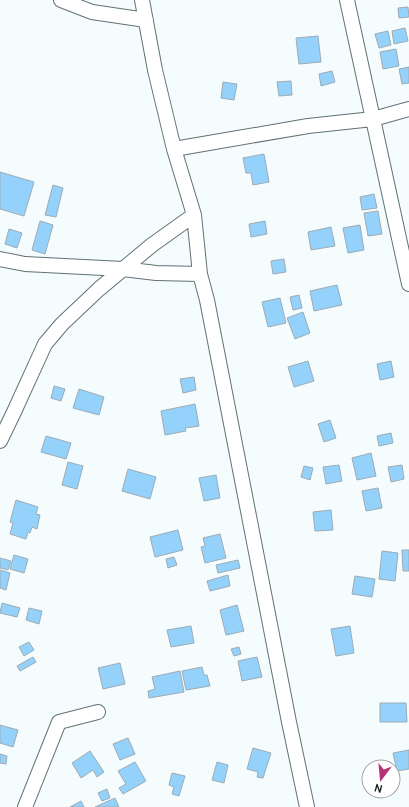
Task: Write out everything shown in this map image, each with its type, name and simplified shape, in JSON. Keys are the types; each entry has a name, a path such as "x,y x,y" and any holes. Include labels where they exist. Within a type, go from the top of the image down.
{"street":[{"path":"61,0 92,12 146,20"},
{"path":"142,0 155,70 174,149 194,215 200,274 207,300 289,722 307,807"},
{"path":"347,0 409,284"},
{"path":"174,149 308,126 373,119 409,109"},
{"path":"0,441 45,344 62,324 94,294 152,245 194,215"},
{"path":"0,259 25,264 123,269 156,273 200,274"},
{"path":"25,807 59,722 98,712"}],"building":[{"path":"408,7 409,17 399,18 398,8"},
{"path":"405,28 408,41 394,44 392,31"},
{"path":"388,31 391,45 379,48 375,34"},
{"path":"318,36 321,62 299,64 296,38"},
{"path":"396,49 399,66 383,69 380,52"},
{"path":"409,67 409,83 402,84 399,69"},
{"path":"332,71 335,82 321,86 319,74"},
{"path":"291,81 292,95 279,96 277,82"},
{"path":"223,82 237,84 234,100 221,98"},
{"path":"264,154 269,182 253,185 251,173 246,173 243,158"},
{"path":"0,172 34,182 24,216 0,209"},
{"path":"53,185 63,188 56,217 45,215"},
{"path":"374,194 377,208 362,210 360,197"},
{"path":"378,211 382,234 368,236 364,213"},
{"path":"40,221 53,225 45,254 32,250"},
{"path":"265,221 267,234 251,237 249,224"},
{"path":"360,225 364,250 348,253 343,228"},
{"path":"331,227 335,246 311,250 308,232"},
{"path":"9,229 22,233 17,248 5,244"},
{"path":"284,259 286,272 273,274 271,261"},
{"path":"337,285 342,305 314,311 310,291"},
{"path":"299,295 302,308 293,310 290,297"},
{"path":"280,298 286,323 268,327 262,302"},
{"path":"303,312 310,333 295,339 287,318"},
{"path":"308,361 314,381 294,387 288,367"},
{"path":"391,361 394,377 380,380 377,364"},
{"path":"194,377 196,390 183,393 180,379"},
{"path":"54,386 65,389 61,401 51,398"},
{"path":"79,389 104,397 99,415 73,408"},
{"path":"195,404 199,426 185,428 186,431 165,435 161,411"},
{"path":"330,420 336,438 324,442 318,424"},
{"path":"391,433 393,443 379,446 377,436"},
{"path":"46,436 71,443 66,459 41,452"},
{"path":"371,453 376,476 357,480 352,458"},
{"path":"68,462 83,466 77,489 62,485"},
{"path":"339,465 342,481 326,484 323,467"},
{"path":"402,465 404,479 391,482 388,467"},
{"path":"304,466 313,468 310,480 301,477"},
{"path":"128,469 156,477 150,499 122,491"},
{"path":"216,475 220,498 204,501 199,478"},
{"path":"378,488 382,508 366,511 362,491"},
{"path":"16,500 38,507 36,514 40,515 37,529 32,527 30,533 28,532 26,539 10,534 13,523 10,522"},
{"path":"331,510 333,530 315,531 313,512"},
{"path":"178,530 183,550 155,557 150,537"},
{"path":"220,534 226,558 205,563 201,547 205,546 203,538"},
{"path":"402,550 409,550 409,571 403,571"},
{"path":"382,551 398,553 395,581 379,579"},
{"path":"14,555 28,559 24,573 10,569"},
{"path":"174,557 177,565 168,568 166,559"},
{"path":"0,558 11,561 8,570 0,568"},
{"path":"238,560 240,568 218,573 216,565"},
{"path":"0,570 10,573 6,590 0,588"},
{"path":"228,575 230,586 210,591 207,581"},
{"path":"355,576 375,579 372,597 352,594"},
{"path":"2,603 20,608 17,617 0,613"},
{"path":"237,605 244,631 226,635 220,610"},
{"path":"29,608 42,611 39,624 26,620"},
{"path":"191,626 194,643 171,647 167,630"},
{"path":"350,626 354,653 336,656 331,629"},
{"path":"29,642 34,650 24,656 19,647"},
{"path":"239,647 241,654 234,656 231,649"},
{"path":"33,657 36,662 20,671 17,666"},
{"path":"257,657 262,677 242,681 238,661"},
{"path":"120,663 125,684 103,689 98,668"},
{"path":"202,667 204,675 207,675 210,686 186,690 182,671"},
{"path":"180,671 184,692 149,698 148,691 155,689 152,677"},
{"path":"380,703 406,703 407,722 380,722"},
{"path":"0,725 18,730 13,747 0,743"},
{"path":"128,738 135,754 120,760 113,744"},
{"path":"253,748 271,753 263,778 257,777 258,772 247,769"},
{"path":"409,750 409,769 401,770 401,759 394,759 393,753"},
{"path":"90,751 104,772 97,777 93,770 81,778 72,763"},
{"path":"0,754 7,756 6,764 0,763"},
{"path":"135,762 146,781 123,794 119,788 126,784 118,771"},
{"path":"217,762 228,765 224,783 212,780"},
{"path":"172,773 185,776 179,796 172,794 174,787 169,785"},
{"path":"107,789 110,798 102,801 98,793"},
{"path":"115,798 119,807 95,807"},
{"path":"81,801 84,807 70,807"}]}
